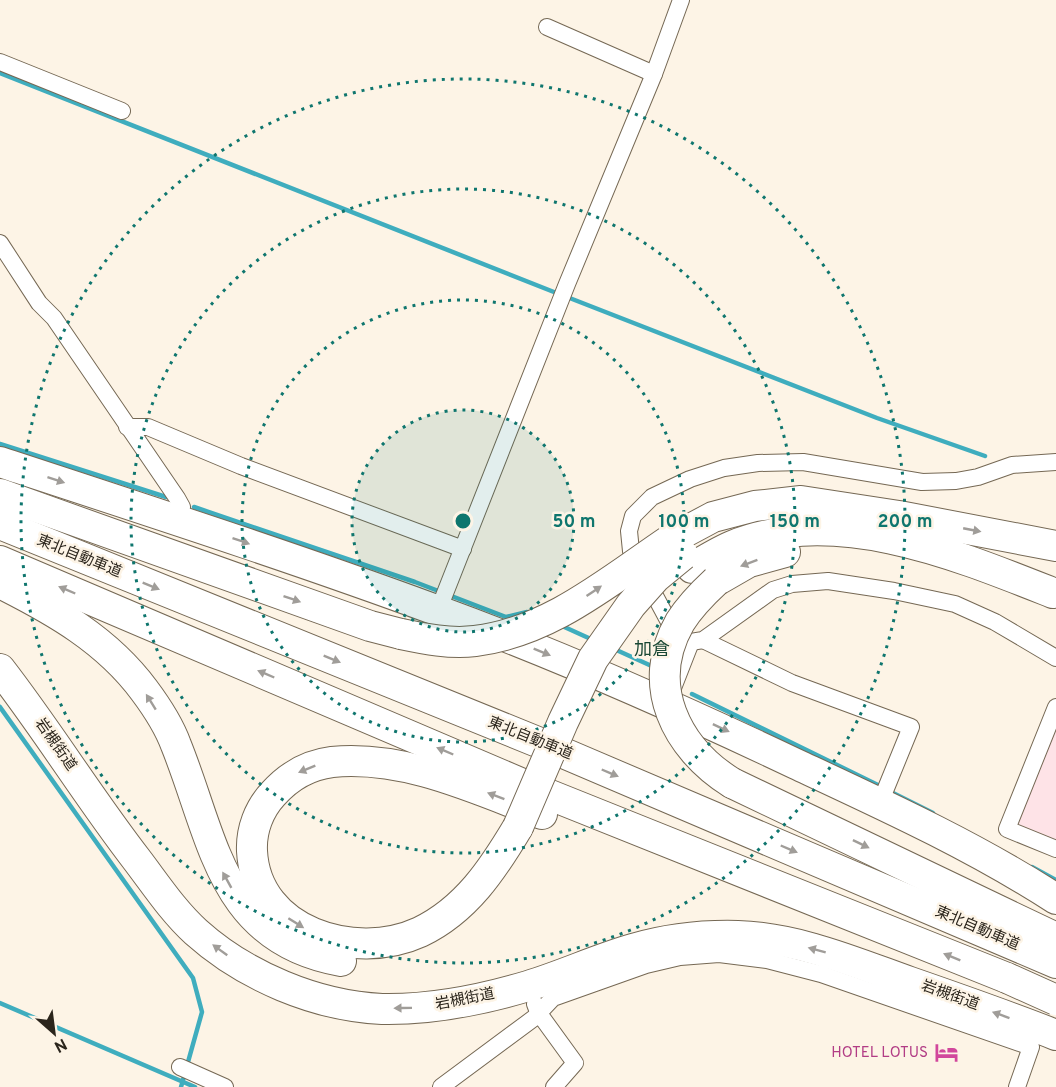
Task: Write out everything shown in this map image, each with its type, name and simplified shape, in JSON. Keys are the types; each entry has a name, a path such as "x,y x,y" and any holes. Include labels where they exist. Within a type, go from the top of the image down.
{"highway":[{"path":"0,462 178,521 443,599 880,803 1014,872 1056,899"},
{"path":"0,494 347,618 401,634 437,641 473,641 508,635 531,628 579,602 690,561 749,562 802,549 859,549 917,560 1054,593"},
{"path":"0,583 51,608 98,642 124,665 145,691 176,743 213,851 228,883 252,915 296,949 321,958 369,964 409,957 445,940 465,925 494,897 519,863 526,830 593,697 625,640 651,605 690,561 712,517 755,506 801,501 1056,546"},
{"name":"東北自動車道","path":"0,524 540,743 1020,934 1056,963"},
{"path":"0,561 525,785 1007,978 1056,1000"},
{"path":"690,561 700,596 679,624 669,650 665,680 670,712 677,728 695,754 732,783 1020,934 1056,938"},
{"name":"岩槻街道","path":"0,669 122,841 173,908 197,932 225,954 282,985 346,1004 380,1009 534,999 632,949 660,942 711,936 762,938 834,954 1048,1032"},
{"path":"526,830 479,887 453,911 420,932 387,943 354,945 325,939 300,926 282,914 264,895 252,861 252,833 257,818 266,802 284,782 302,770 332,762 388,764 451,778 658,860 850,916"}],"street":[{"path":"443,599 562,295 654,74 681,0"},
{"path":"547,27 654,74"},
{"path":"0,62 122,111"},
{"path":"0,243 39,303 54,318 177,498 182,507 178,521"},
{"path":"127,427 148,427 241,466 463,549"},
{"path":"880,803 911,727 792,683 697,641 683,640 669,622 631,550 629,531 633,516 652,497 690,479 724,468 759,463 803,462 922,482 956,481 978,477 1011,465 1056,462"},
{"path":"667,703 697,641 774,590 792,584 828,581 894,591 955,604 995,622 1056,658"},
{"path":"1056,707 1007,829 1056,849"},
{"path":"534,999 553,998 646,964 680,957 719,954 766,960 820,974 1030,1047 1017,1087"},
{"path":"1048,1032 1056,992"},
{"path":"441,1087 534,1018 534,999"},
{"path":"534,999 575,1063 554,1087"},
{"path":"187,1070 225,1087"}],"shaded area":[{"path":"1056,723 1056,842 1023,829 1017,821"}],"waterway":[{"path":"0,73 559,294"},
{"path":"567,297 877,418 985,456"},
{"path":"0,444 166,497"},
{"path":"194,507 415,582 506,617 527,612"},
{"path":"560,625 593,640"},
{"path":"612,648 656,668"},
{"path":"692,694 882,787"},
{"path":"0,707 193,978 202,1012 181,1087"},
{"path":"889,791 933,813"},
{"path":"1032,867 1056,880"},
{"path":"0,1003 195,1087"}],"place":[{"name":"HOTEL LOTUS","path":"946,1053"}],"district":[{"name":"加倉","path":"652,650"}]}
